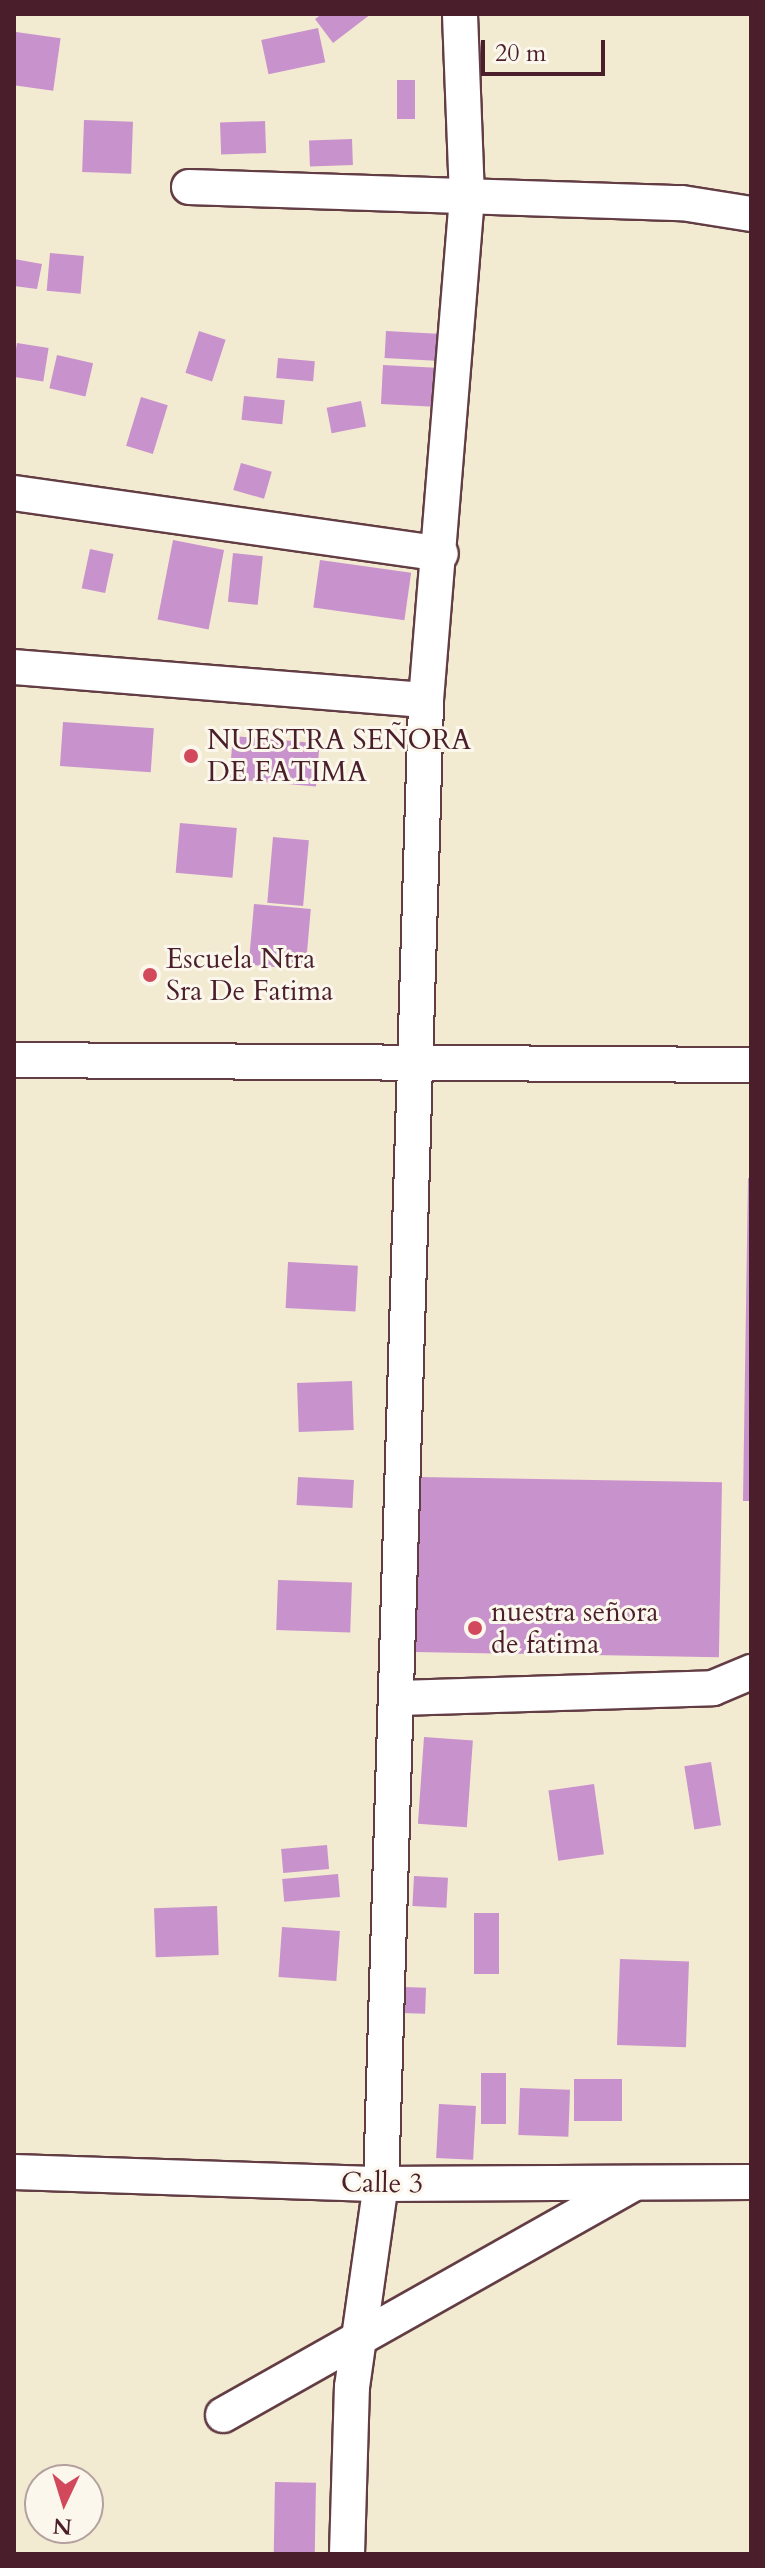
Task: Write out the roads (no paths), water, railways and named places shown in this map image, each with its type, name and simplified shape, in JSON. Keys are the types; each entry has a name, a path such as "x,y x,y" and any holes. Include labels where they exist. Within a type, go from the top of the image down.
{"street":[{"path":"347,2554 360,2341 381,2184 399,1698 426,700 441,554 467,197 460,14"},
{"path":"189,187 682,203 751,214"},
{"path":"14,493 441,554"},
{"path":"14,667 426,700"},
{"path":"14,1060 751,1065"},
{"path":"399,1698 713,1688 751,1672"},
{"name":"Calle 3","path":"14,2172 381,2184 751,2182"},
{"path":"223,2415 360,2341 635,2183"}],"place":[{"name":"NUESTRA SEÑORA DE FATIMA","path":"191,756"},
{"name":"Escuela Ntra Sra De Fatima","path":"150,975"},
{"name":"nuestra señora de fatima","path":"475,1628"}]}
